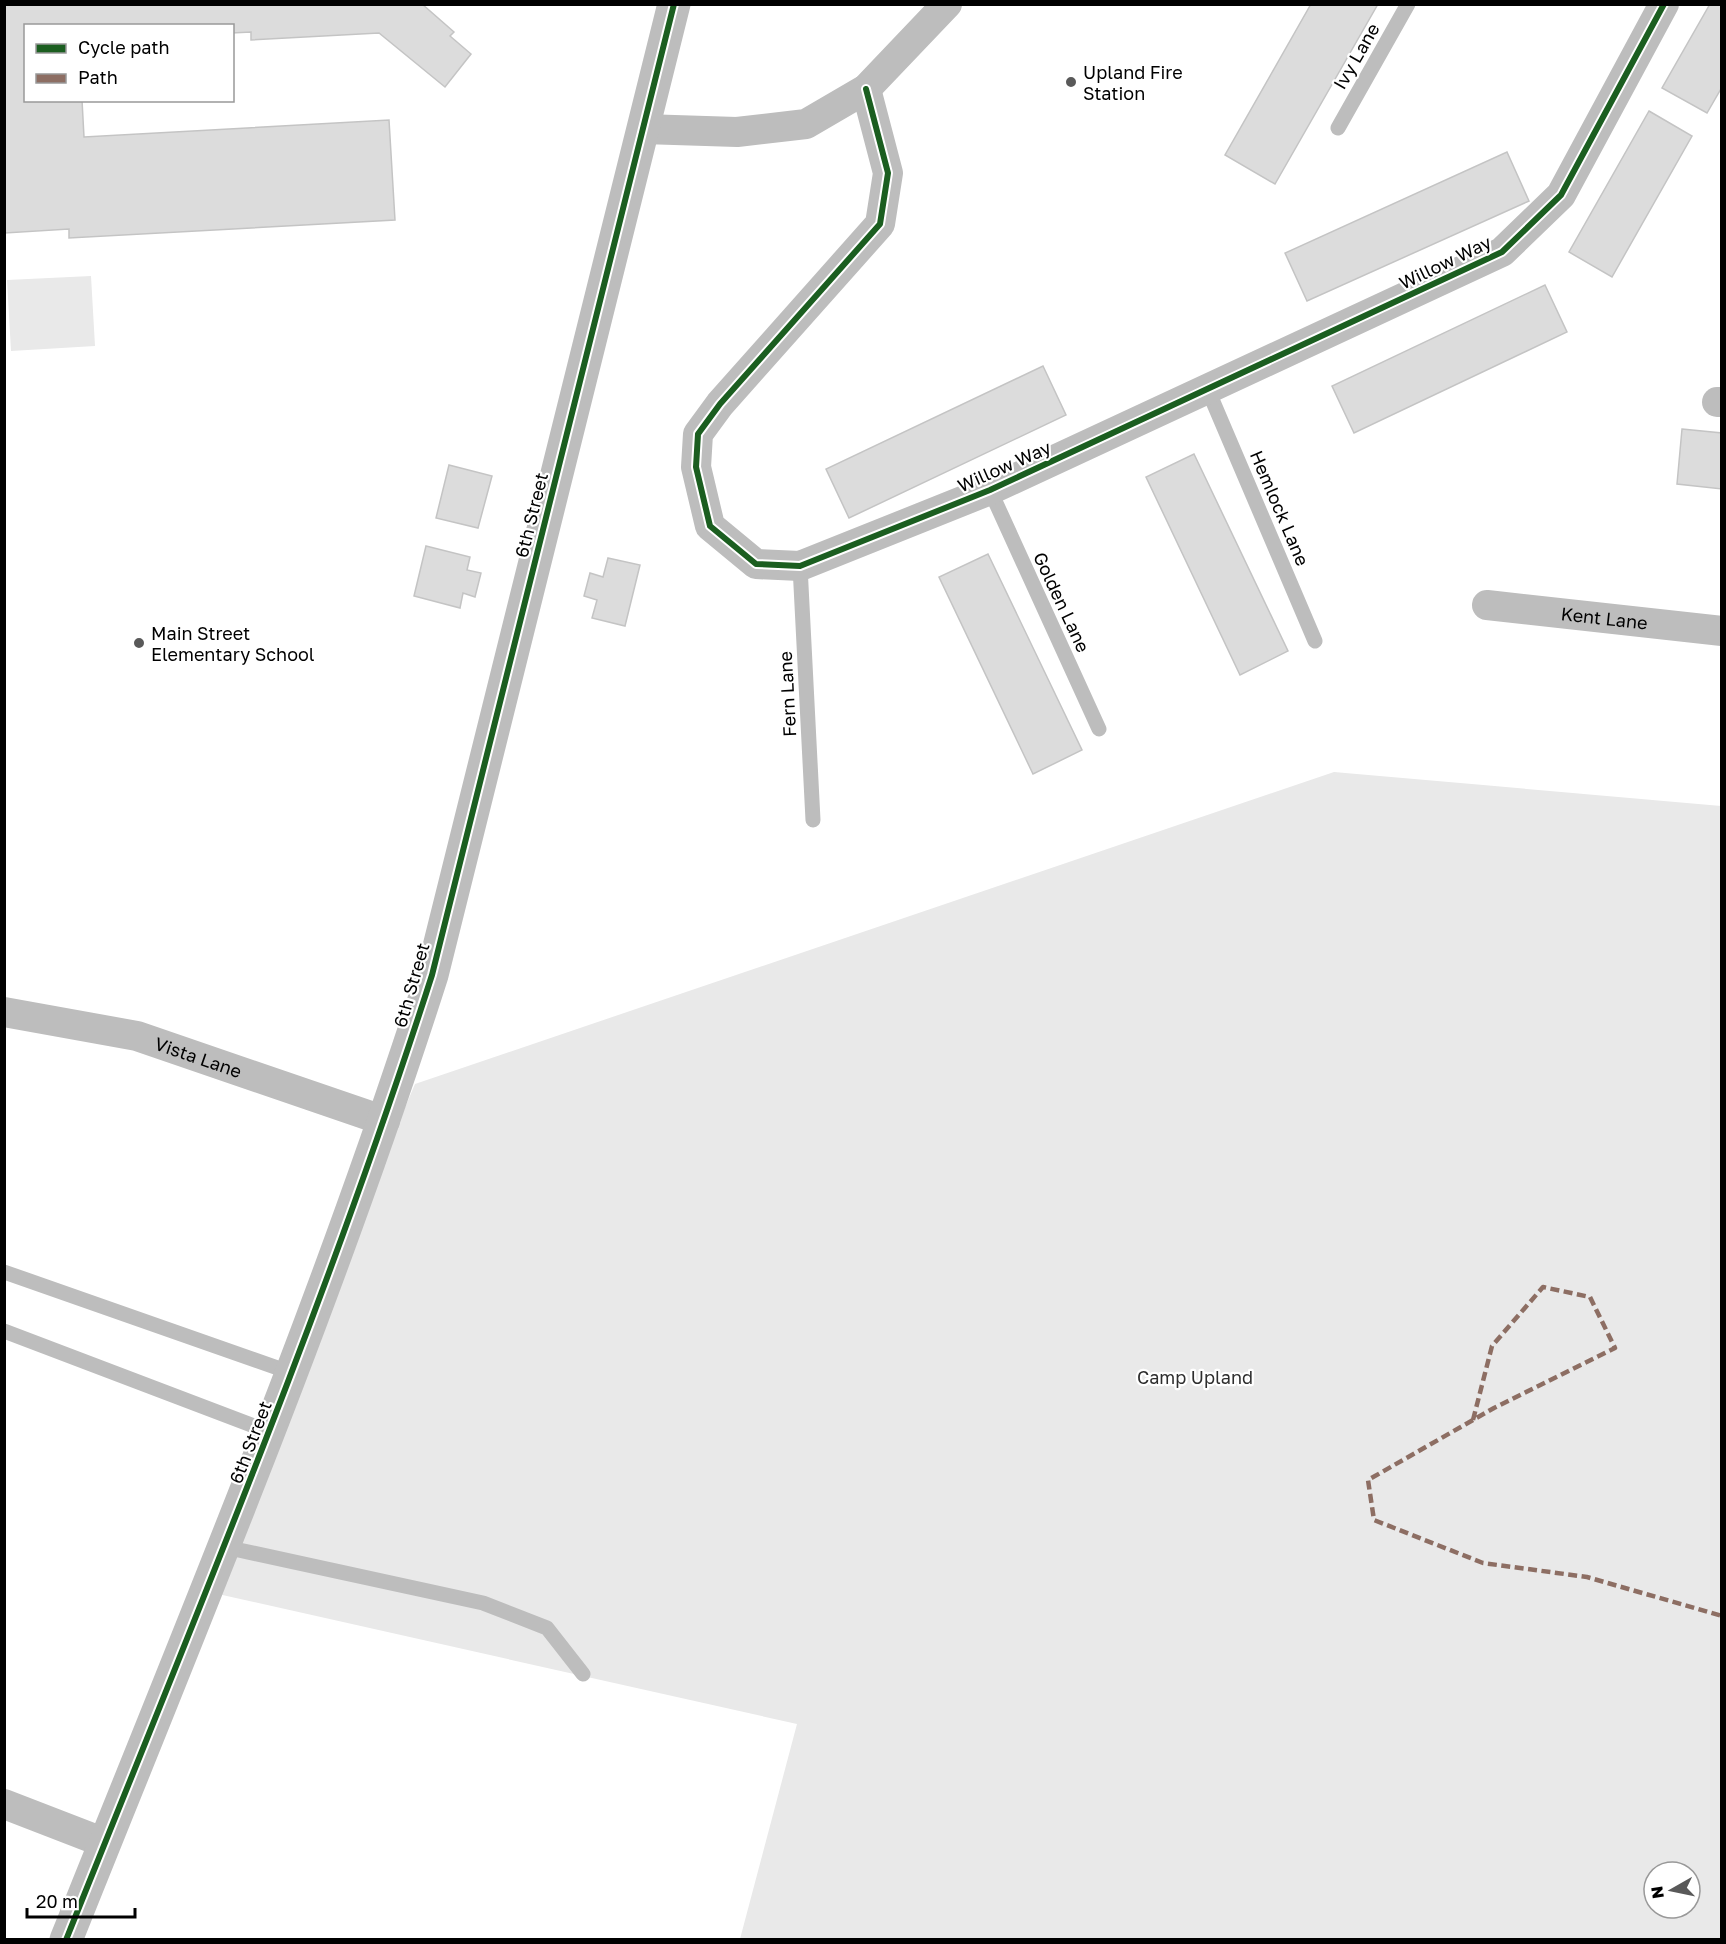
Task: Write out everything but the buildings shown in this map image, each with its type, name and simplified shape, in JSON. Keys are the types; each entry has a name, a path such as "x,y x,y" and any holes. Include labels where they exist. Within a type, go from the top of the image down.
{"street":[{"name":"6th Street","path":"66,1940 270,1432 385,1121 435,963 674,4"},
{"path":"643,129 737,132 807,124 866,89 947,4"},
{"name":"Willow Way","path":"866,89 888,173 880,224 720,404 698,434 696,467 710,526 756,564 800,567 990,490 1502,252 1561,195 1664,4"},
{"name":"Kent Lane","path":"1488,604 1722,631"},
{"name":"Vista Lane","path":"4,1012 137,1036 385,1121"},
{"path":"4,1804 105,1843"}],"lane":[{"name":"Ivy Lane","path":"1338,128 1408,4"},
{"name":"Hemlock Lane","path":"1208,390 1316,641"},
{"name":"Golden Lane","path":"990,490 1099,729"},
{"name":"Fern Lane","path":"800,567 813,820"},
{"path":"4,1272 292,1373"},
{"path":"4,1331 270,1432"},
{"path":"225,1547 483,1603 547,1628 583,1674"}],"green space":[{"path":"91,276 95,346 11,351 7,280"},
{"name":"Camp Upland","path":"1334,772 1721,806 1721,1939 740,1939 797,1724 200,1590 415,1084"}],"marked path":[{"path":"1473,1420 1492,1346 1543,1287 1590,1297 1615,1348 1494,1408 1368,1480 1374,1520 1483,1563 1587,1577 1722,1616"}],"cycle path":[{"path":"66,1940 304,1340 349,1219 432,975 674,4"},
{"path":"866,89 888,173 880,224 720,404 698,434 696,467 710,526 756,564 800,566 990,490 1502,252 1561,195 1664,4"}],"place":[{"name":"Upland Fire Station","path":"1071,82"},
{"name":"Main Street Elementary School","path":"139,643"}]}
